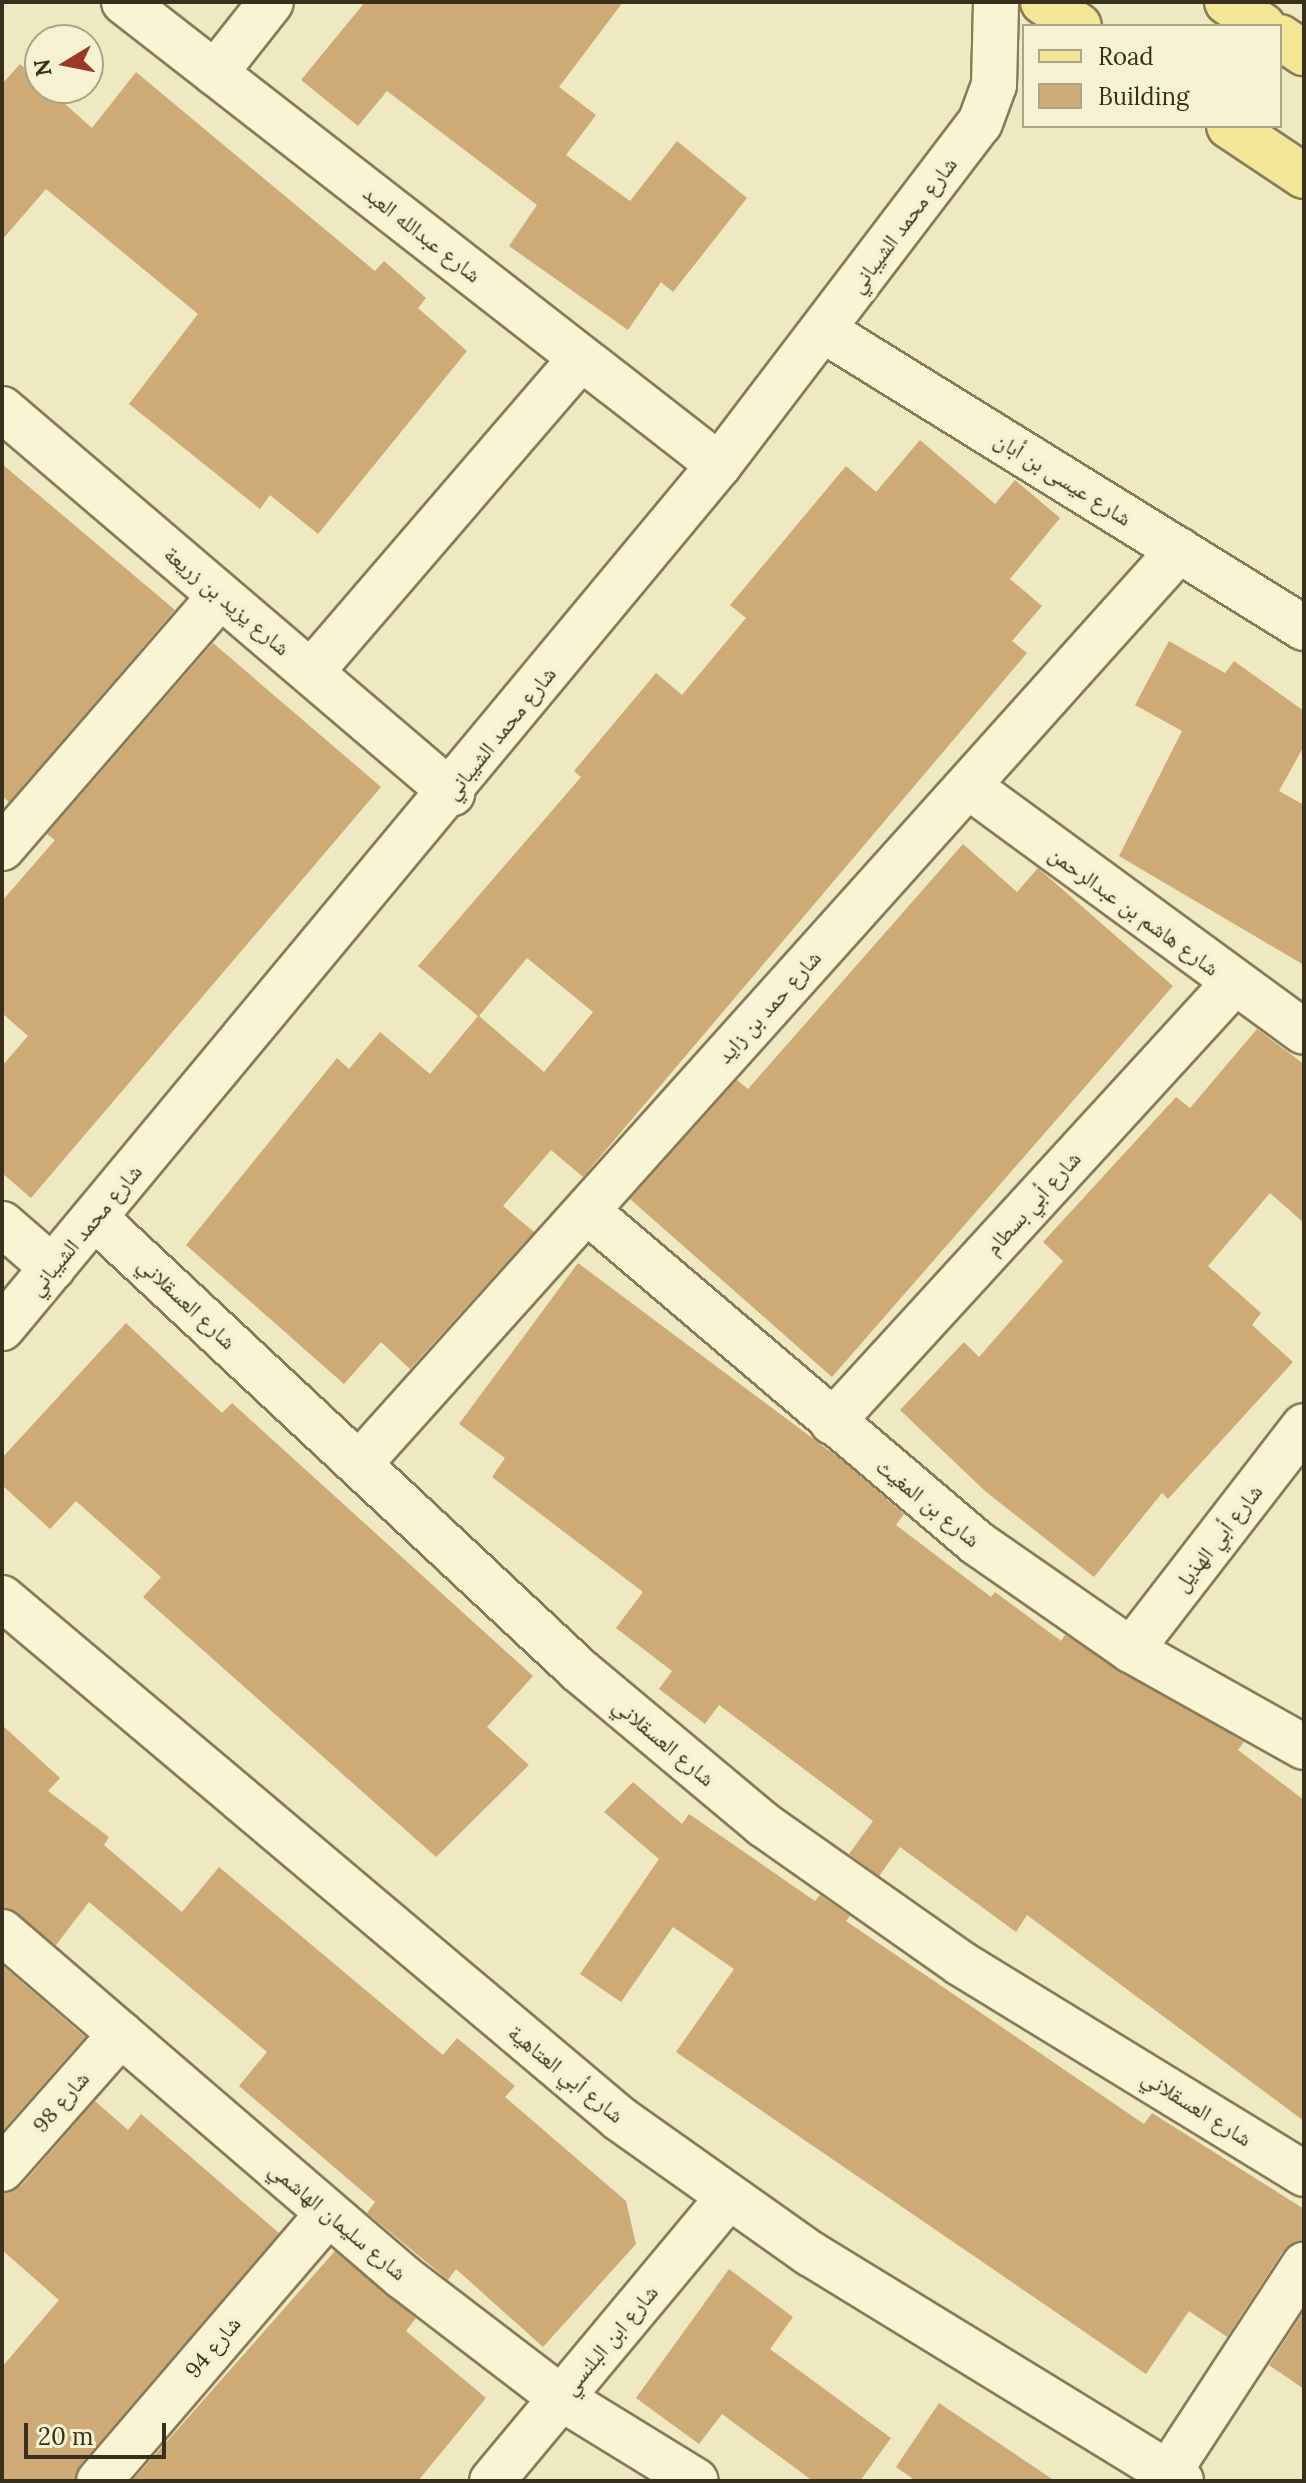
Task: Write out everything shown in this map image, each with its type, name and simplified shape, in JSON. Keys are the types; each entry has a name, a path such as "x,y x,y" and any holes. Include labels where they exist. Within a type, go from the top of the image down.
{"main road":[{"path":"1043,2 1076,24"},
{"path":"1227,2 1260,24"},
{"path":"1282,38 1304,53"},
{"path":"1232,128 1304,176"}],"street":[{"name":"شارع عبدالله العبد","path":"124,2 719,465"},
{"path":"215,73 271,2"},
{"name":"شارع محمد الشيباني","path":"2,1328 452,793 719,465 980,123 994,85 996,2"},
{"name":"شارع محمد الشيباني","path":"980,123 1022,97"},
{"name":"شارع عيسى بن أبان","path":"823,330 1304,628"},
{"path":"311,672 581,358"},
{"name":"شارع يزيد بن زريعة","path":"3,412 452,793"},
{"name":"شارع حمد بن زايد","path":"359,1464 1179,550"},
{"path":"2,848 220,596"},
{"name":"شارع هاشم بن عبدالرحمن","path":"968,786 1304,1032"},
{"name":"شارع أبي بسطام","path":"832,1422 1234,983"},
{"name":"شارع بن المغيث","path":"587,1211 977,1543 1131,1650 1304,1747"},
{"name":"شارع العسقلاني","path":"95,1218 580,1671 764,1825 960,1963 1304,2174"},
{"path":"2,1224 53,1268"},
{"name":"شارع أبي الهذيل","path":"1131,1650 1300,1440"},
{"name":"شارع أبي العتاهية","path":"2,1598 516,2034 728,2198 1174,2477"},
{"name":"شارع سليمان الهاشمي","path":"2,1932 328,2214 561,2398 696,2481"},
{"name":"شارع 98","path":"2,2169 121,2034"},
{"name":"شارع ابن البلنسي","path":"492,2481 728,2198"},
{"name":"شارع 94","path":"99,2481 328,2214"},
{"path":"1174,2477 1304,2265"}],"building":[{"path":"365,2 623,2 559,87 596,115 566,155 630,201 677,141 747,198 673,292 661,282 628,330 509,246 537,205 387,91 358,126 301,80"},
{"path":"20,64 24,68 24,104 65,104 92,128 136,72 375,271 384,261 426,298 418,308 467,351 318,534 270,495 260,509 129,404 198,314 46,189 2,240 2,84"},
{"path":"920,440 995,504 1015,480 1060,518 1010,579 1042,606 1012,641 1027,653 583,1177 551,1150 503,1206 534,1232 410,1369 381,1342 344,1384 186,1245 337,1058 349,1069 380,1032 430,1074 478,1016 418,966 581,777 574,771 656,673 682,695 746,618 730,605 846,466 876,492","holes":["527,958 593,1012 544,1072 479,1016"]},
{"path":"2,464 175,610 9,802 2,796"},
{"path":"1169,641 1225,673 1234,661 1304,711 1304,746 1279,791 1304,805 1304,965 1119,856 1182,731 1135,705"},
{"path":"213,643 381,787 31,1198 2,1173 2,1066 28,1036 2,1013 2,901 55,840 47,834"},
{"path":"963,844 1017,892 1038,868 1173,986 832,1377 630,1199 737,1080 748,1089"},
{"path":"1257,1029 1304,1064 1304,1223 1270,1193 1208,1266 1261,1313 1252,1325 1293,1362 1168,1499 1162,1493 1094,1577 985,1491 900,1410 964,1342 979,1357 1063,1261 1043,1242 1176,1097 1190,1108"},
{"path":"578,1263 839,1458 904,1514 896,1525 991,1597 995,1592 1061,1641 1065,1635 1244,1742 1238,1750 1304,1800 1304,2121 1027,1915 1016,1932 900,1847 879,1876 849,1854 873,1821 719,1705 705,1724 659,1689 672,1671 616,1628 643,1592 492,1477 505,1458 459,1424"},
{"path":"126,1323 222,1413 232,1403 533,1676 487,1727 529,1765 436,1857 143,1597 161,1577 76,1501 50,1529 2,1485 2,1458"},
{"path":"2,1725 60,1778 48,1791 109,1837 104,1845 182,1912 219,1867 443,2055 457,2038 515,2086 505,2097 626,2201 636,2244 543,2347 456,2269 448,2280 367,2213 375,2202 239,2086 267,2052 89,1902 56,1945 2,1908"},
{"path":"633,1782 682,1824 689,1814 815,1901 820,1895 850,1916 846,1921 1144,2124 1152,2113 1304,2209 1304,2240 1283,2251 1227,2337 1189,2311 1146,2374 676,2052 734,1969 673,1927 621,2002 580,1974 659,1859 604,1812"},
{"path":"2,1965 85,2037 2,2131"},
{"path":"95,2101 128,2130 141,2114 279,2233 80,2465 75,2481 2,2481 2,2367 59,2300 2,2250 2,2193 21,2186"},
{"path":"335,2251 416,2318 406,2331 486,2398 418,2481 132,2481"},
{"path":"729,2269 793,2317 770,2349 891,2438 860,2481 813,2481 722,2414 699,2444 636,2398"},
{"path":"1304,2311 1304,2389 1269,2365"},
{"path":"939,2403 1055,2481 916,2481 896,2467"}]}
